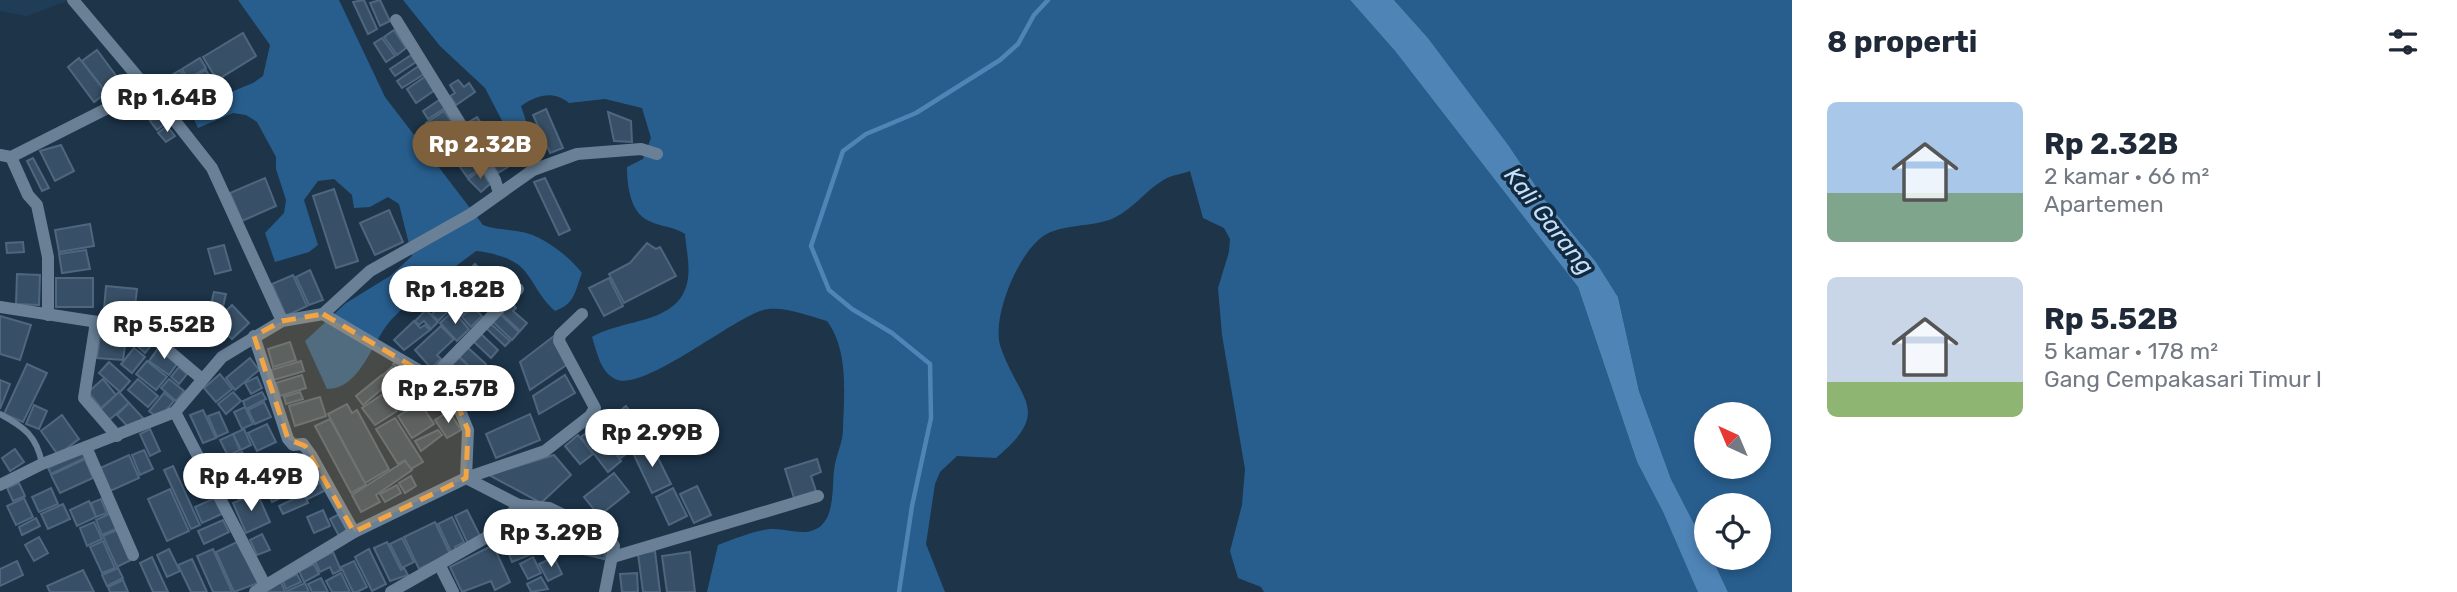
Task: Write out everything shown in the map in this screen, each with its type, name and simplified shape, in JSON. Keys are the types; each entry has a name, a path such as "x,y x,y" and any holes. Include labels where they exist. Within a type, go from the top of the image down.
{"street":[{"path":"73,0 142,82 151,89 212,168 282,320"},
{"path":"396,20 495,180 499,193"},
{"path":"48,315 48,257 37,205 4,157 106,109 142,82"},
{"path":"0,485 42,464 175,412 222,357 282,320 323,314 370,271 471,214 533,170 577,154 640,149 657,154"},
{"path":"432,378 518,289"},
{"path":"0,307 143,329 202,379"},
{"path":"323,314 432,378 456,401 463,412 468,430 467,478"},
{"path":"175,412 260,588 354,532 467,478 545,451 590,416 595,408 559,341 560,335 583,314"},
{"path":"96,322 84,398 117,436"},
{"path":"254,337 288,439 293,445 304,445 354,532"},
{"path":"86,447 133,555"},
{"path":"467,478 519,505 549,508 608,536 614,546 605,592"},
{"path":"612,557 818,496"},
{"path":"391,592 494,533 519,505"},
{"path":"440,566 453,592"}],"lane":[{"path":"0,414 29,431 40,449 42,464"}],"highlighted area":[{"path":"323,314 432,378 456,401 468,430 466,478 354,532 305,446 288,439 254,336 282,321"}],"shaded area":[{"path":"0,0 70,0 27,16 0,11"},
{"path":"238,0 339,0 385,97 483,225 538,237 563,254 582,273 576,291 567,305 555,311 518,264 500,256 476,251 400,310 349,381 339,387 327,389 305,341 346,303 390,276 412,256 399,204 388,197 370,207 354,208 352,195 334,179 318,181 304,200 318,245 309,252 275,262 265,233 284,213 286,200 276,169 276,157 257,122 246,115 233,113 198,128 189,109 253,83 263,76 270,45"},
{"path":"403,0 1350,0 1395,51 1578,287 1637,462 1663,512 1698,592 1264,592 1261,587 1238,578 1230,551 1242,505 1245,469 1222,335 1218,288 1229,252 1230,239 1224,228 1203,218 1190,171 1165,179 1114,218 1067,227 1042,237 1024,258 1008,288 999,321 999,336 1001,348 1027,405 1028,416 1024,428 996,458 957,456 940,472 935,484 926,544 945,592 707,592 718,545 767,529 811,531 827,519 843,429 844,373 834,333 827,321 787,310 763,310 645,376 628,380 610,376 600,361 592,337 663,312 675,304 683,293 688,278 685,234 643,217 631,198 627,167 643,159 651,138 642,108 605,99 569,103 557,96 539,97 521,106 528,127 511,138 485,88 440,46"},
{"path":"1394,0 1792,0 1792,592 1728,592 1718,570 1771,570 1771,493 1694,493 1694,524 1671,479 1639,391 1618,297 1596,262 1545,200 1509,146 1428,38"}],"water":[{"name":"Kali Garang","path":"1350,0 1394,0 1428,38 1509,146 1545,200 1596,262 1618,297 1639,391 1671,479 1694,524 1694,570 1718,570 1728,592 1698,592 1696,588 1663,512 1637,462 1578,287 1395,51"}],"building":[{"path":"364,0 377,29 368,34 353,2"},
{"path":"380,0 390,21 380,26 370,3"},
{"path":"394,30 406,48 397,55 384,37"},
{"path":"243,33 256,56 217,80 203,57"},
{"path":"382,38 395,56 386,62 374,43"},
{"path":"97,50 123,85 109,96 82,61"},
{"path":"411,55 416,62 395,76 390,69"},
{"path":"79,58 106,93 94,102 68,67"},
{"path":"200,58 206,68 188,79 182,69"},
{"path":"420,65 426,73 402,88 397,81"},
{"path":"180,70 193,91 168,107 155,85"},
{"path":"206,70 211,79 194,90 189,80"},
{"path":"426,76 435,90 416,103 407,89"},
{"path":"458,80 464,87 469,83 475,92 456,105 450,96 455,93 450,85"},
{"path":"137,88 155,112 147,118 129,94"},
{"path":"439,100 445,108 428,119 423,111"},
{"path":"546,109 563,148 550,153 533,115"},
{"path":"444,111 453,124 435,136 426,123"},
{"path":"608,112 631,121 632,142 614,141"},
{"path":"160,114 167,122 157,130 150,121"},
{"path":"477,117 494,144 484,151 467,123"},
{"path":"167,126 175,136 166,142 158,133"},
{"path":"453,131 467,153 453,162 439,140"},
{"path":"61,145 74,171 55,181 40,151"},
{"path":"496,147 508,167 498,173 486,154"},
{"path":"473,155 481,168 467,177 458,164"},
{"path":"33,158 49,188 42,191 27,161"},
{"path":"481,170 490,184 481,192 468,179"},
{"path":"265,178 276,206 242,221 230,193"},
{"path":"545,178 570,230 559,235 534,182"},
{"path":"334,189 358,261 336,268 313,196"},
{"path":"389,210 403,242 375,255 360,223"},
{"path":"90,224 94,246 59,252 55,230"},
{"path":"23,242 24,252 7,253 6,243"},
{"path":"647,243 656,249 660,247 676,276 624,303 609,274 630,263"},
{"path":"224,245 231,270 215,274 208,249"},
{"path":"86,250 90,269 62,273 59,254"},
{"path":"475,264 505,296 492,307 462,276"},
{"path":"310,270 323,300 309,305 296,277"},
{"path":"17,274 40,275 39,305 16,304"},
{"path":"293,275 307,306 286,316 272,284"},
{"path":"56,278 93,278 93,307 56,307"},
{"path":"609,278 623,306 604,316 589,288"},
{"path":"106,286 137,289 133,324 103,321"},
{"path":"214,292 226,294 222,311 210,308"},
{"path":"452,295 458,302 438,321 432,314"},
{"path":"465,298 472,306 461,316 453,308"},
{"path":"511,302 516,308 513,311 527,323 520,331 501,313"},
{"path":"176,304 192,311 180,337 173,334 172,338 163,334"},
{"path":"232,305 249,323 232,339 215,322"},
{"path":"473,307 482,316 471,327 462,317"},
{"path":"426,310 438,322 431,329 424,321 419,325 415,321"},
{"path":"453,311 469,329 457,341 440,323"},
{"path":"499,313 519,332 512,340 492,321"},
{"path":"0,316 31,325 20,360 0,354"},
{"path":"414,321 420,328 425,325 430,330 404,350 394,340"},
{"path":"490,323 510,341 505,346 486,328"},
{"path":"441,326 454,339 437,355 441,359 431,368 415,350"},
{"path":"142,333 153,343 145,353 134,343"},
{"path":"480,333 498,350 491,358 473,341"},
{"path":"100,336 126,339 123,360 97,358"},
{"path":"554,336 568,364 530,390 520,362"},
{"path":"290,342 296,360 273,367 268,349"},
{"path":"466,346 486,364 477,373 457,355"},
{"path":"159,347 179,361 169,375 149,361"},
{"path":"134,348 145,357 132,373 121,364"},
{"path":"457,355 477,374 468,384 448,365"},
{"path":"250,358 259,370 235,390 226,378"},
{"path":"398,360 412,368 426,385 431,382 435,388 421,396 404,370 401,373 393,364"},
{"path":"147,361 167,377 156,390 136,374"},
{"path":"301,361 304,371 274,380 271,370"},
{"path":"109,362 130,381 120,392 99,373"},
{"path":"27,364 47,373 23,422 4,414"},
{"path":"446,365 466,383 458,392 438,374"},
{"path":"179,367 187,374 179,384 171,377"},
{"path":"392,367 401,377 404,374 420,397 402,408 383,375"},
{"path":"220,374 232,389 216,402 204,388"},
{"path":"302,375 306,388 280,396 276,383"},
{"path":"382,375 389,383 363,405 356,396"},
{"path":"565,375 575,393 539,414 533,396"},
{"path":"257,377 262,388 251,394 245,383"},
{"path":"103,379 116,395 101,408 88,392"},
{"path":"138,379 158,396 148,407 128,390"},
{"path":"169,379 184,391 176,401 161,388"},
{"path":"0,380 10,384 0,409"},
{"path":"392,388 397,395 390,400 397,411 375,425 362,408"},
{"path":"119,392 129,403 109,420 100,410"},
{"path":"233,392 241,401 226,414 218,404"},
{"path":"262,392 266,399 246,409 243,401"},
{"path":"300,392 303,399 286,404 284,397"},
{"path":"164,393 174,401 159,419 149,411"},
{"path":"320,397 326,416 295,426 289,406"},
{"path":"264,402 271,417 255,424 248,410"},
{"path":"129,403 143,418 131,430 117,415"},
{"path":"420,403 434,424 412,438 398,416"},
{"path":"347,404 352,413 357,410 389,469 365,483 328,414"},
{"path":"34,405 47,411 39,429 26,424"},
{"path":"626,406 649,435 634,447 611,418"},
{"path":"245,407 253,424 242,429 234,412"},
{"path":"203,410 216,438 203,443 190,415"},
{"path":"449,411 461,430 447,438 435,420"},
{"path":"219,412 228,432 217,437 208,416"},
{"path":"530,414 540,440 496,458 486,434"},
{"path":"62,415 79,439 58,455 41,431"},
{"path":"607,415 633,448 621,458 594,425"},
{"path":"395,418 423,462 411,469 405,460 398,464 376,429"},
{"path":"330,419 366,485 351,493 315,426"},
{"path":"267,424 276,442 257,451 248,433"},
{"path":"594,427 621,461 608,472 581,437"},
{"path":"150,429 160,451 150,456 140,434"},
{"path":"244,429 251,445 241,450 233,434"},
{"path":"438,430 442,435 421,451 415,441"},
{"path":"233,434 240,450 228,456 220,440"},
{"path":"578,435 593,454 580,464 565,446"},
{"path":"651,444 671,484 652,493 633,453"},
{"path":"15,449 24,462 10,471 2,458"},
{"path":"144,450 153,469 140,475 132,455"},
{"path":"82,452 85,458 51,474 48,468"},
{"path":"242,452 249,466 239,470 232,456"},
{"path":"129,455 139,478 108,492 98,469"},
{"path":"231,455 237,470 219,479 212,464"},
{"path":"554,455 571,475 541,503 489,475"},
{"path":"85,459 93,478 60,493 51,475"},
{"path":"817,459 821,472 811,476 816,491 794,498 785,469"},
{"path":"405,461 412,470 376,495 380,502 361,512 352,495"},
{"path":"312,463 320,477 301,487 294,473"},
{"path":"173,466 200,525 191,529 164,470"},
{"path":"251,467 258,481 229,494 222,480"},
{"path":"614,473 629,492 599,516 584,497"},
{"path":"411,476 416,486 405,493 399,483"},
{"path":"291,480 295,491 272,502 268,491"},
{"path":"260,482 263,489 239,500 236,493"},
{"path":"322,482 326,490 308,499 303,490"},
{"path":"19,483 25,496 13,501 7,488"},
{"path":"397,485 401,493 385,502 380,494"},
{"path":"697,486 711,515 694,523 680,494"},
{"path":"51,488 58,504 39,512 32,497"},
{"path":"673,488 687,516 669,525 656,497"},
{"path":"170,489 189,531 167,541 148,499"},
{"path":"257,493 270,522 246,533 233,503"},
{"path":"304,494 308,503 283,514 279,506"},
{"path":"217,497 224,513 202,523 195,507"},
{"path":"24,498 33,517 16,525 7,506"},
{"path":"101,499 107,513 96,517 91,503"},
{"path":"89,501 96,517 77,526 70,510"},
{"path":"63,504 70,519 48,529 41,514"},
{"path":"537,508 545,526 609,541 604,559 551,546 512,562 500,533 526,522 522,514"},
{"path":"323,510 330,526 314,533 307,517"},
{"path":"467,510 481,538 468,544 455,516"},
{"path":"111,513 118,528 102,535 96,520"},
{"path":"341,513 350,527 339,536 330,519"},
{"path":"452,517 464,542 455,547 457,552 452,554 438,524"},
{"path":"36,518 40,526 22,535 19,527"},
{"path":"223,520 229,532 204,544 198,531"},
{"path":"94,522 102,539 87,546 80,528"},
{"path":"435,522 450,554 419,569 404,537"},
{"path":"117,530 131,560 117,567 103,536"},
{"path":"262,534 270,550 257,555 250,540"},
{"path":"39,537 48,553 34,561 25,545"},
{"path":"402,538 414,562 402,568 390,544"},
{"path":"103,541 115,568 102,573 90,547"},
{"path":"239,541 258,583 234,592 216,552"},
{"path":"387,542 401,570 404,568 408,575 390,581 374,548"},
{"path":"493,545 510,582 495,590 491,581 462,592 450,567"},
{"path":"169,549 180,571 167,577 157,555"},
{"path":"213,549 232,592 213,592 197,556"},
{"path":"369,549 386,584 372,591 355,557"},
{"path":"655,551 660,592 643,592 638,554"},
{"path":"333,552 341,570 333,574 330,567 320,572 315,561"},
{"path":"690,552 695,592 667,592 662,556"},
{"path":"152,557 168,592 153,592 140,563"},
{"path":"533,557 541,573 528,579 520,564"},
{"path":"554,557 562,574 548,581 539,564"},
{"path":"192,559 207,592 191,592 178,565"},
{"path":"17,561 23,575 0,586 0,569"},
{"path":"354,561 367,587 357,592 353,592 341,567"},
{"path":"314,564 319,574 304,582 299,571"},
{"path":"118,568 123,578 107,586 102,575"},
{"path":"83,570 94,592 50,592 47,586"},
{"path":"341,573 350,592 332,592 326,581"},
{"path":"637,573 638,592 622,592 620,574"},
{"path":"297,574 301,582 286,589 283,581"},
{"path":"541,577 548,589 531,592 527,584"},
{"path":"321,578 328,592 312,592 308,584"},
{"path":"123,580 128,592 110,592 108,587"},
{"path":"281,582 285,592 264,592"},
{"path":"305,583 309,592 285,592"}],"waterway":[{"path":"899,592 912,506 931,418 930,364 892,333 852,309 829,290 811,246 843,151 866,134 916,113 1000,60 1018,44 1034,15 1048,0"}]}
